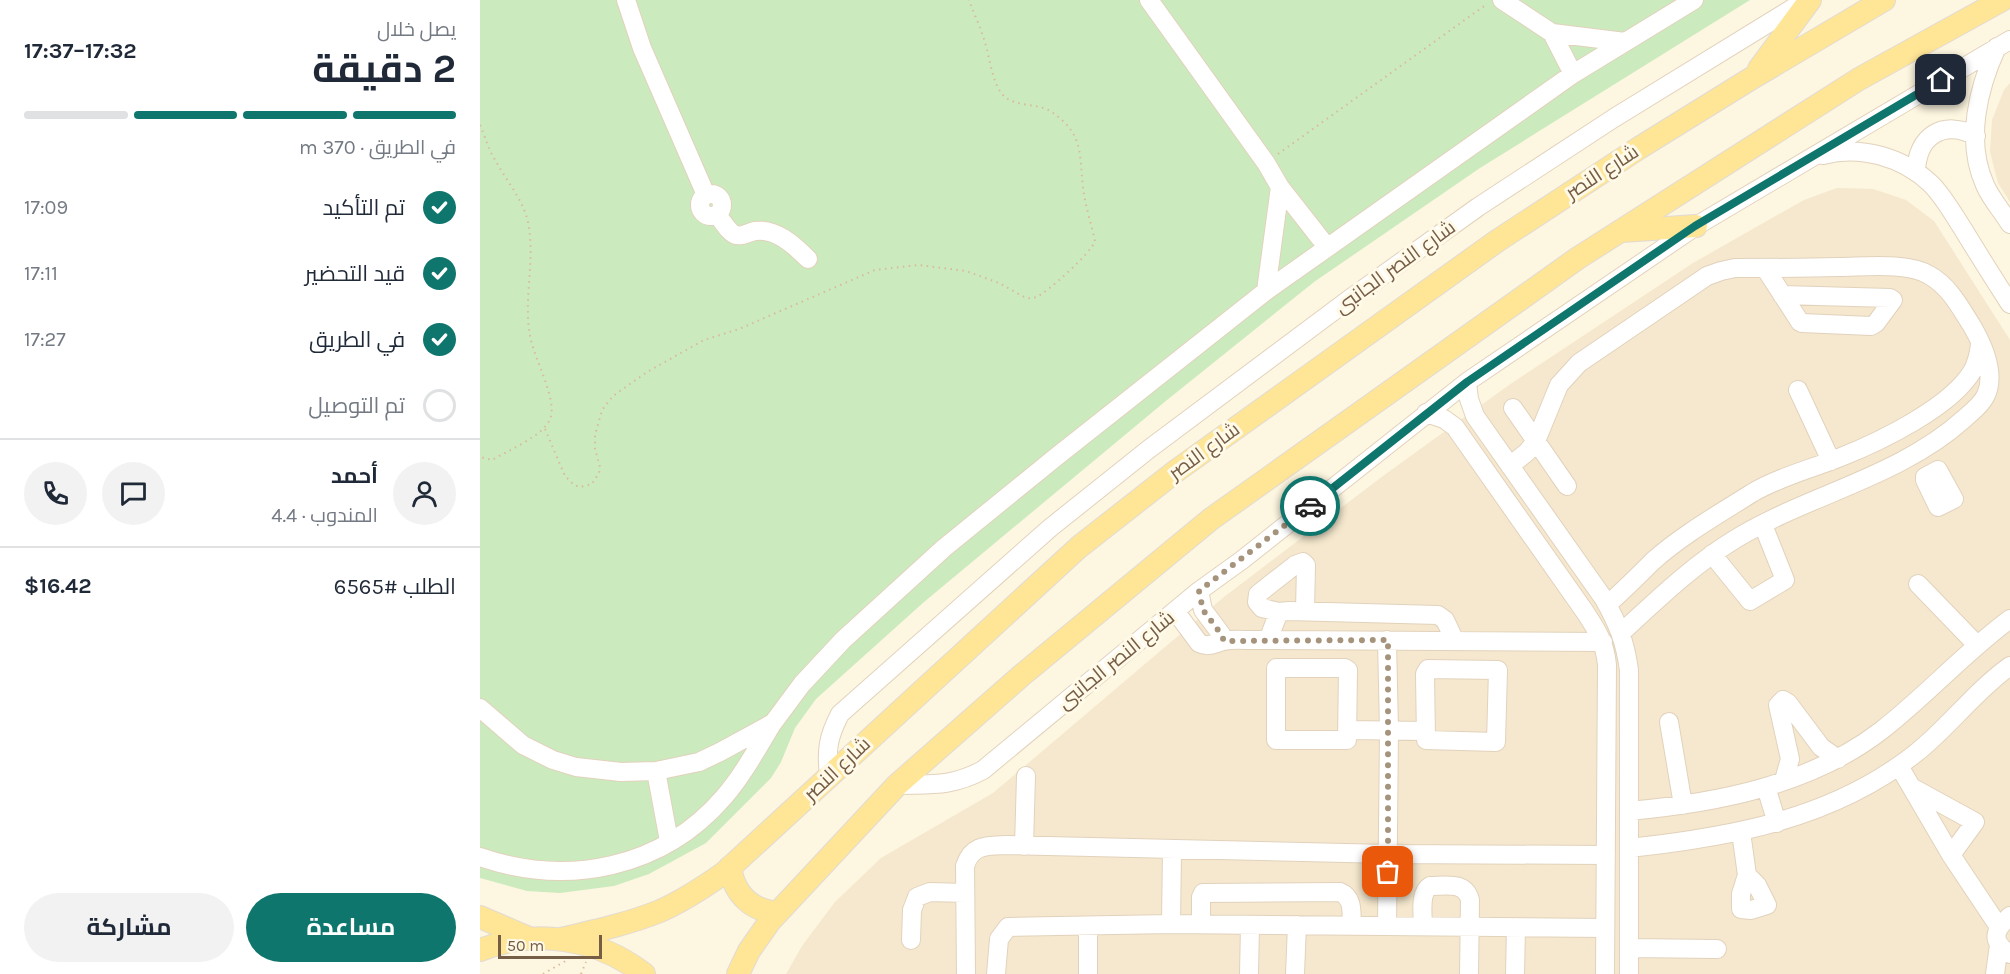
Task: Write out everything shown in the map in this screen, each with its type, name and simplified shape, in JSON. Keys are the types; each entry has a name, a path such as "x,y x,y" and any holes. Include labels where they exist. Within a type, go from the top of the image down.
{"main road":[{"path":"1752,78 1808,0"},
{"name":"شارع النصر","path":"561,939 628,923 662,910 694,893 730,867 1079,547 1176,471 1497,241 1639,148 1884,0"},
{"path":"738,974 749,951 777,913 897,785 1022,675 1211,519 1578,258 1859,79 2002,0"},
{"path":"1620,231 1695,226"},
{"path":"730,867 734,885 745,900 759,909 777,913"},
{"path":"480,917 529,938"},
{"path":"480,950 495,944 529,938 561,939 594,946 629,962 644,974"}],"street":[{"path":"626,0 642,48 706,195 701,201 700,209 705,215 717,214 734,235 768,231 790,243 808,259"},
{"path":"1149,0 1266,163 1280,187 1327,247"},
{"path":"1502,0 1552,33 1625,42"},
{"path":"480,856 503,865 531,871 591,870 625,863 688,829 724,797 802,684 843,640 944,549 1266,291 1573,74 1694,0"},
{"name":"شارع النصر الجانبى","path":"829,776 826,754 830,733 840,714 1050,528 1351,298 1478,207 1614,118 1808,0"},
{"path":"1552,33 1573,74"},
{"path":"2004,43 1988,68 1981,90 1976,136 1977,157 1985,185 2010,224"},
{"name":"شارع النصر الجانبى","path":"897,785 944,784 963,780 983,770 1199,591 1242,560 1467,382 1695,226 2004,43"},
{"path":"1916,172 1916,159 1920,148 1934,135 1952,129 1964,130 1976,136"},
{"path":"1810,159 1832,153 1854,151 1876,154 1897,161 1916,172 1942,198 2010,304"},
{"path":"1266,291 1280,187"},
{"path":"1875,297 1891,267"},
{"path":"1483,466 1527,452 1536,441 1559,385 1579,363 1707,276 1720,270 1891,267 1913,269 1927,273 1953,295 1980,344 1989,370 1986,395 1976,407 1956,427 1919,451 1867,478 1799,507 1738,537 1679,580 1622,633"},
{"path":"1765,268 1782,295 1802,324 1871,326 1876,323 1893,300 1875,297 1782,295"},
{"path":"1607,605 1673,546 1754,492 1884,438 1936,405 1966,380 1976,362 1980,344"},
{"path":"1966,380 1974,378 1981,381 1986,395"},
{"path":"1467,382 1468,399 1474,416 1607,605 1622,633 1629,670 1629,974"},
{"path":"1798,390 1831,461"},
{"path":"1513,408 1567,486"},
{"path":"1426,413 1444,419 1455,428 1585,612 1603,642 1607,665 1605,974"},
{"path":"1919,451 1931,474"},
{"path":"1786,477 1799,507"},
{"path":"1712,554 1750,601 1785,580 1763,525"},
{"path":"1305,611 1306,565 1303,562 1295,565 1258,594 1257,602 1262,608 1279,612 1438,615 1445,620 1455,641"},
{"path":"1918,584 1977,645"},
{"path":"1199,591 1203,610 1224,641"},
{"path":"1176,612 1203,646 1213,646 1224,641 1272,640 1603,642"},
{"path":"1276,668 1348,670 1347,740 1276,740 1276,668 1272,640 1279,612"},
{"path":"1629,811 1728,797 1766,787 1838,759 1883,729 1977,645 2010,619"},
{"path":"1387,926 1388,640"},
{"path":"1498,670 1428,669 1426,671 1426,740 1429,742 1496,742 1499,641"},
{"path":"1629,848 1741,832 1808,813 1839,799 1899,766 1918,752 2010,666"},
{"path":"1784,780 1788,773 1790,759 1778,705 1783,700 1788,703 1821,747 1838,759"},
{"path":"480,708 523,745 553,760 576,767 598,770 656,771 699,762 773,723"},
{"path":"1669,722 1683,805"},
{"path":"1348,730 1425,731"},
{"path":"1899,766 1951,855 2006,930 1995,974"},
{"path":"656,771 669,841"},
{"path":"1024,846 1026,776"},
{"path":"1766,787 1778,823"},
{"path":"1912,788 1975,822 1951,855"},
{"path":"1741,832 1747,875"},
{"path":"966,974 965,867 968,856 980,848 1024,846 1388,854 1606,855"},
{"path":"1171,924 1172,850"},
{"path":"1423,926 1425,888 1430,886 1462,887 1468,891 1470,900 1469,974"},
{"path":"911,940 912,910 917,897 930,892 965,893"},
{"path":"1201,924 1203,893 1340,892 1347,895 1350,900 1352,926"},
{"path":"996,974 999,939 1008,927 1201,924 1605,928"},
{"path":"1249,974 1250,925"},
{"path":"1295,974 1297,925"},
{"path":"1088,926 1088,974"},
{"path":"1515,974 1516,927"},
{"path":"1629,948 1716,949"}],"path":[{"path":"545,429 565,476 574,485 586,486 592,483 599,473 595,435 602,410 613,396 647,372 704,340 739,329 875,270 898,266 918,265 979,274 1026,298 1035,297 1044,292 1093,247 1095,241 1083,189 1081,153 1077,140 1064,122 1049,110 1009,100 1003,95 998,87 985,41 969,0"},
{"path":"1266,163 1492,0"},
{"path":"480,124 494,157 518,198 528,222 531,262 527,320 531,342 551,402 552,416 545,429 492,460 480,457"}],"shaded area":[{"path":"2010,83 2010,202 1998,183 1990,152 1992,120 2004,90"},
{"path":"1837,188 1873,189 1906,200 1934,221 2010,340 2010,974 786,974 802,946 835,902 881,858 993,793 1224,597 1383,476 1509,385 1693,263 1804,200"}],"green space":[{"path":"480,0 1750,0 1480,168 1314,282 1167,400 924,602 816,699 795,728 781,762 771,778 706,843 649,874 614,886 560,893 527,891 480,878"}],"way so far":[{"path":"1310,506 1199,591 1203,610 1224,641 1388,640 1388,872"}],"route":[{"path":"1310,506 1467,382 1695,226 1941,80"}]}
